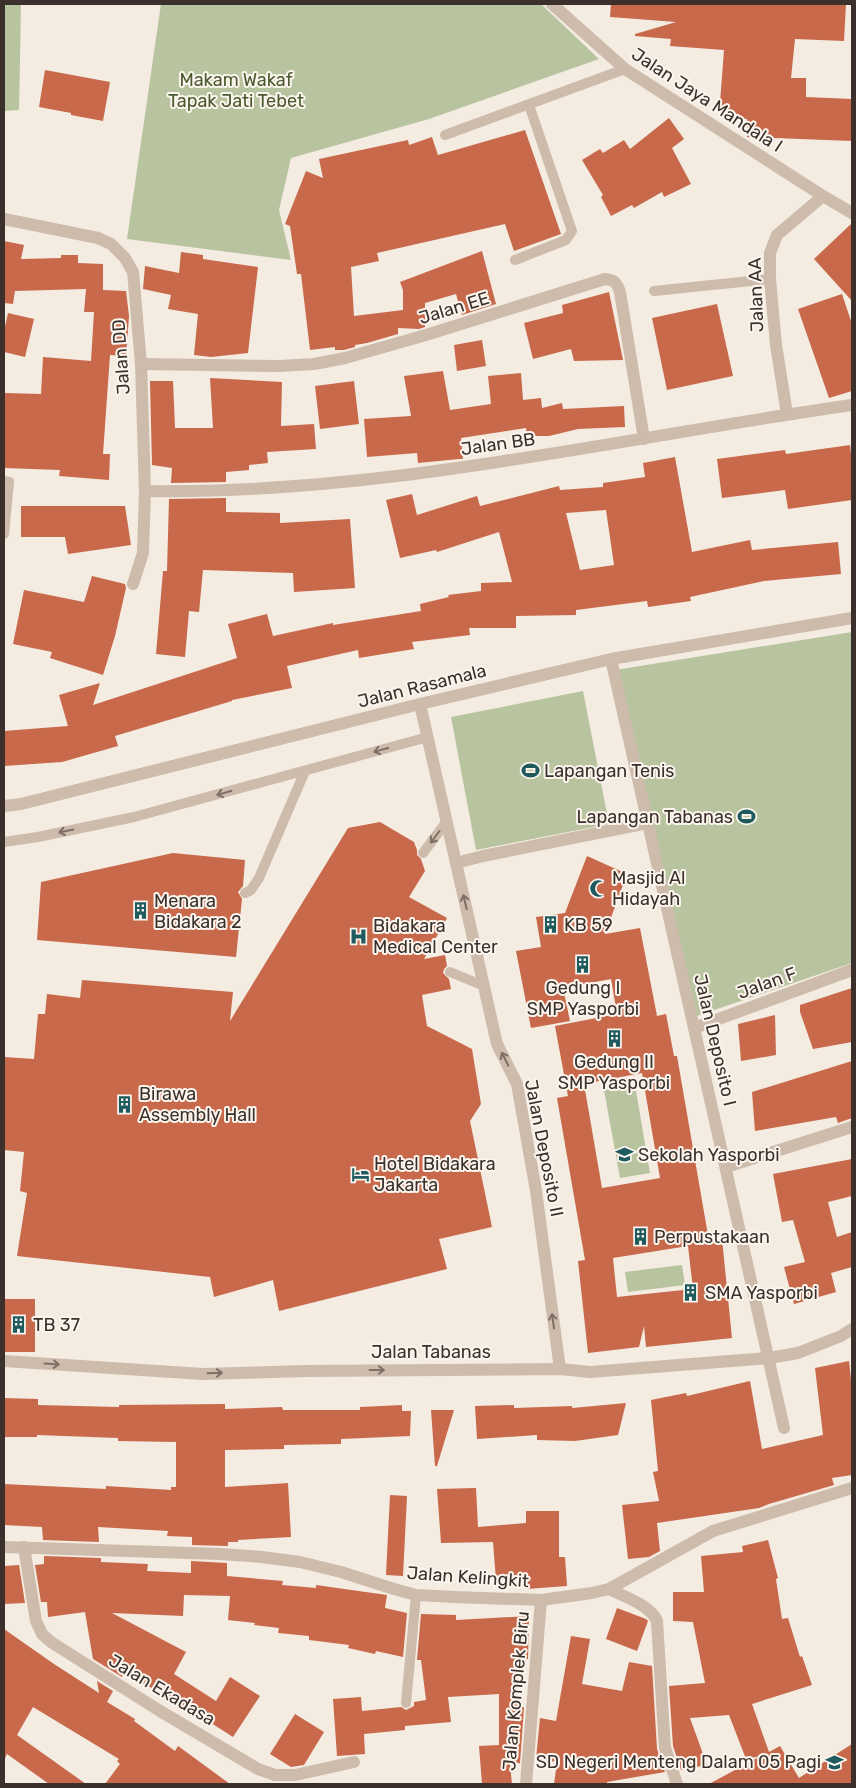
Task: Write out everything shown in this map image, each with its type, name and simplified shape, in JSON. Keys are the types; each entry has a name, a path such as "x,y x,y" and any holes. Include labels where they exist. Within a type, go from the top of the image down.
{"street":[{"name":"Jalan Jaya Mandala I","path":"552,4 625,69 852,213"},
{"name":"Jalan AA","path":"787,414 776,345 770,279 770,253 776,235 823,196"},
{"name":"Jalan DD","path":"4,219 98,238 111,244 125,258 133,272 140,364 145,491 143,553 133,584"},
{"name":"Jalan EE","path":"140,364 279,366 314,364 381,348 605,279 612,280 618,284 620,292 644,439"},
{"name":"Jalan BB","path":"145,491 190,492 338,482 434,471 852,405"},
{"name":"Jalan Rasamala","path":"4,806 21,804 420,704 611,659 852,618"},
{"name":"Jalan Deposito I","path":"611,659 784,1428"},
{"name":"Jalan Deposito II","path":"420,704 497,1044 517,1084 536,1192 560,1369"},
{"path":"456,863 648,823"},
{"name":"Jalan F","path":"694,1028 852,970"},
{"path":"726,1167 852,1127"},
{"name":"Jalan Tabanas","path":"4,1360 203,1374 306,1371 560,1369 590,1372 769,1358 798,1353 842,1336 852,1329"},
{"name":"Jalan Kelingkit","path":"4,1546 262,1557 300,1562 416,1594 541,1600 609,1589 713,1531 852,1488"},
{"name":"Jalan Ekadasa","path":"24,1547 36,1621 42,1634 51,1642 160,1711 258,1768 275,1775 295,1775 354,1762"},
{"path":"609,1589 653,1613 658,1621 665,1748 677,1784"},
{"name":"Jalan Komplek Biru","path":"526,1784 541,1600"}],"lane":[{"path":"445,134 625,69"},
{"path":"515,260 566,240 572,231 529,105"},
{"path":"654,291 770,279"},
{"path":"4,481 9,482 4,534"},
{"path":"4,842 38,837 134,817 428,737"},
{"path":"245,892 251,890 259,878 305,771"},
{"path":"423,853 447,821"},
{"path":"450,972 484,986"},
{"path":"406,1703 416,1594"}],"green space":[{"path":"4,4 21,4 19,110 5,111 4,117"},
{"name":"Makam Wakaf Tapak Jati Tebet","path":"161,4 541,4 599,59 429,119 291,158 279,210 291,260 127,239"},
{"name":"Lapangan Tabanas","path":"852,632 852,963 688,1019 609,671"},
{"name":"Lapangan Tenis","path":"583,691 609,824 476,850 451,717"},
{"path":"635,1085 650,1173 620,1178 604,1090"},
{"path":"682,1265 685,1285 628,1292 625,1272"}],"building":[{"path":"611,4 846,4 844,41 795,39 791,78 806,78 806,97 852,99 852,141 747,137 747,119 719,116 724,50 670,46 671,39 635,36 635,34 676,22 610,17"},
{"path":"45,70 110,82 103,121 39,107"},
{"path":"669,118 684,139 672,148 691,184 664,197 662,192 634,208 632,205 611,216 601,197 603,195 582,160 600,149 603,153 624,140 630,149"},
{"path":"525,130 561,234 514,251 505,224 377,253 379,261 351,267 354,316 403,310 403,290 400,282 482,251 496,304 462,315 456,294 425,303 425,327 419,329 398,328 398,334 355,345 355,347 344,350 335,350 335,347 310,350 301,274 297,274 290,226 285,224 306,171 323,178 319,159 408,140 409,145 432,137 438,155"},
{"path":"852,223 852,301 814,259"},
{"path":"4,241 24,245 21,259 61,258 61,255 78,255 78,263 103,264 103,290 126,291 129,316 126,356 110,355 103,454 110,454 109,480 59,476 60,470 4,468 5,393 41,394 43,357 91,361 94,312 84,312 86,289 15,291 13,304 4,303"},
{"path":"181,252 203,255 203,259 258,267 248,353 211,357 194,355 198,314 168,309 171,295 143,289 145,266 179,273"},
{"path":"609,292 623,360 574,361 571,349 533,359 524,323 563,313 562,305"},
{"path":"842,294 852,324 852,391 829,398 798,309"},
{"path":"717,304 733,376 667,390 652,318"},
{"path":"8,313 34,319 25,357 4,352 4,331"},
{"path":"482,340 486,366 457,371 454,345"},
{"path":"443,371 450,410 491,404 488,376 521,373 523,400 541,398 542,408 562,403 563,409 624,406 625,427 578,429 549,436 527,436 526,428 461,438 463,459 418,463 417,453 367,457 364,419 411,416 404,376"},
{"path":"210,378 282,382 281,426 314,424 316,449 267,452 268,463 249,465 249,470 226,472 226,482 171,483 172,468 152,465 150,381 173,381 175,428 213,428"},
{"path":"354,381 359,424 320,429 315,386"},
{"path":"850,445 852,500 788,509 785,490 722,498 717,459 785,450 786,454"},
{"path":"675,457 692,552 750,540 752,550 838,542 841,574 764,581 690,597 691,601 648,607 647,601 576,610 576,615 516,616 516,628 469,628 470,635 412,642 414,649 359,658 358,650 287,666 292,688 232,700 115,736 118,746 62,762 4,766 4,731 68,726 59,695 100,683 93,705 237,658 228,624 267,614 273,636 333,623 333,625 421,611 420,604 449,597 448,595 481,591 481,583 512,582 499,532 437,552 436,550 400,558 386,500 412,494 417,515 477,496 480,506 559,486 560,490 603,487 603,483 645,477 643,463","holes":["606,510 614,565 580,570 566,513"]},
{"path":"226,498 226,512 280,513 280,523 350,519 355,588 294,592 293,573 203,570 199,612 189,611 185,657 156,654 163,571 167,571 169,499"},
{"path":"21,506 125,506 131,545 68,554 65,537 21,537"},
{"path":"92,576 125,584 126,588 115,636 103,675 50,658 52,652 13,644 24,590 84,602"},
{"path":"380,822 414,842 417,855 421,859 425,871 409,897 447,918 424,959 445,955 447,966 443,973 449,979 451,989 422,995 427,1026 472,1049 481,1104 470,1121 492,1227 439,1239 447,1269 279,1311 273,1280 214,1297 210,1277 17,1256 27,1193 20,1191 24,1152 4,1150 4,1057 34,1059 38,1014 45,1014 47,994 80,998 82,980 233,992 230,1021 348,828"},
{"name":"Menara Bidakara 2","path":"173,853 245,860 243,886 238,892 242,899 236,957 37,940 41,882"},
{"path":"587,856 627,874 605,934 640,928 657,1016 666,1014 674,1056 677,1056 709,1241 722,1239 732,1338 646,1347 644,1326 639,1347 588,1353 578,1261 585,1260 557,1098 568,1096 555,1026 617,1014 611,979 563,988 570,1021 531,1028 516,951 541,947 536,917 565,913","holes":["642,1073 660,1178 602,1188 584,1084","688,1246 693,1289 617,1297 613,1258"]},
{"path":"852,988 852,1042 813,1049 800,1012 800,1005"},
{"path":"775,1015 776,1055 741,1061 738,1024"},
{"path":"852,1061 852,1118 838,1123 836,1117 755,1131 752,1092"},
{"path":"852,1159 852,1196 828,1202 837,1237 852,1232 852,1267 831,1273 836,1292 794,1304 784,1267 805,1262 793,1220 782,1222 773,1174"},
{"name":"TB 37","path":"4,1299 35,1299 35,1352 4,1352"},
{"path":"849,1361 852,1389 852,1475 832,1478 834,1485 759,1508 657,1523 660,1551 649,1557 628,1559 622,1505 659,1501 653,1472 658,1471 651,1400 686,1393 687,1396 750,1381 762,1449 823,1435 815,1368"},
{"path":"4,1398 38,1399 38,1405 119,1407 119,1405 225,1404 225,1409 282,1407 283,1410 360,1410 360,1407 402,1405 402,1411 411,1411 410,1436 341,1439 341,1444 284,1445 284,1449 225,1450 225,1487 288,1483 291,1537 238,1540 238,1542 228,1542 228,1546 192,1545 192,1537 167,1536 168,1531 98,1527 99,1542 43,1540 42,1527 4,1525 4,1484 106,1489 106,1486 171,1490 171,1487 176,1487 176,1442 118,1441 118,1438 37,1435 37,1437 4,1437"},
{"path":"626,1403 618,1435 575,1441 537,1440 537,1435 477,1439 475,1406 514,1405 514,1408 572,1406 572,1408"},
{"path":"431,1410 454,1410 437,1466 435,1466"},
{"path":"476,1488 478,1527 526,1523 526,1511 559,1511 559,1557 565,1557 567,1586 527,1589 526,1578 496,1580 493,1542 441,1543 437,1489"},
{"path":"390,1495 407,1496 403,1576 386,1575"},
{"path":"768,1540 778,1578 776,1579 782,1619 788,1618 800,1657 802,1656 812,1685 752,1704 769,1752 780,1746 799,1778 852,1744 852,1784 709,1784 761,1756 746,1759 729,1715 690,1718 707,1765 681,1770 673,1746 669,1686 705,1683 693,1622 673,1621 673,1592 704,1592 701,1556 743,1552 742,1546"},
{"path":"44,1556 101,1558 101,1562 148,1564 147,1571 191,1573 191,1561 227,1563 227,1576 283,1581 282,1585 316,1588 316,1585 387,1595 385,1608 407,1613 403,1657 376,1651 375,1654 348,1648 349,1645 309,1640 309,1636 278,1633 279,1628 228,1620 230,1596 184,1595 183,1616 112,1613 186,1652 174,1674 216,1701 230,1677 260,1696 233,1737 172,1698 124,1674 122,1677 93,1659 85,1612 48,1617 47,1602 41,1602 35,1565 44,1564"},
{"path":"19,1565 25,1603 4,1604 4,1566"},
{"path":"617,1608 648,1621 637,1651 606,1639"},
{"path":"421,1614 456,1615 456,1620 529,1616 528,1659 517,1659 518,1707 524,1707 520,1763 510,1764 512,1784 482,1784 479,1746 499,1745 499,1694 448,1697 451,1722 405,1726 405,1730 364,1734 365,1754 337,1756 333,1699 361,1697 362,1711 401,1707 406,1710 414,1706 414,1702 426,1700 421,1660 417,1660"},
{"path":"4,1629 99,1693 97,1681 113,1691 107,1702 135,1719 134,1721 175,1751 178,1746 230,1784 105,1784 120,1764 117,1761 119,1759 33,1707 17,1735 86,1784 49,1784 7,1754 4,1760"},
{"path":"571,1636 590,1639 582,1684 622,1691 629,1662 652,1666 657,1749 665,1772 607,1782 607,1784 554,1784 557,1762 536,1759 540,1718 556,1721"},
{"path":"295,1714 324,1732 304,1765 291,1767 270,1754"}],"place":[{"name":"Lapangan Tenis","path":"530,771"},
{"name":"Lapangan Tabanas","path":"747,817"},
{"name":"Masjid Al Hidayah","path":"598,888"},
{"name":"Menara Bidakara 2","path":"140,911"},
{"name":"KB 59","path":"550,925"},
{"name":"Bidakara Medical Center","path":"359,936"},
{"name":"Gedung I SMP Yasporbi","path":"583,965"},
{"name":"Gedung II SMP Yasporbi","path":"614,1039"},
{"name":"Birawa Assembly Hall","path":"125,1104"},
{"name":"Sekolah Yasporbi","path":"624,1155"},
{"name":"Hotel Bidakara Jakarta","path":"360,1174"},
{"name":"Perpustakaan","path":"640,1237"},
{"name":"SMA Yasporbi","path":"691,1293"},
{"name":"TB 37","path":"19,1325"},
{"name":"SD Negeri Menteng Dalam 05 Pagi","path":"835,1762"}]}
